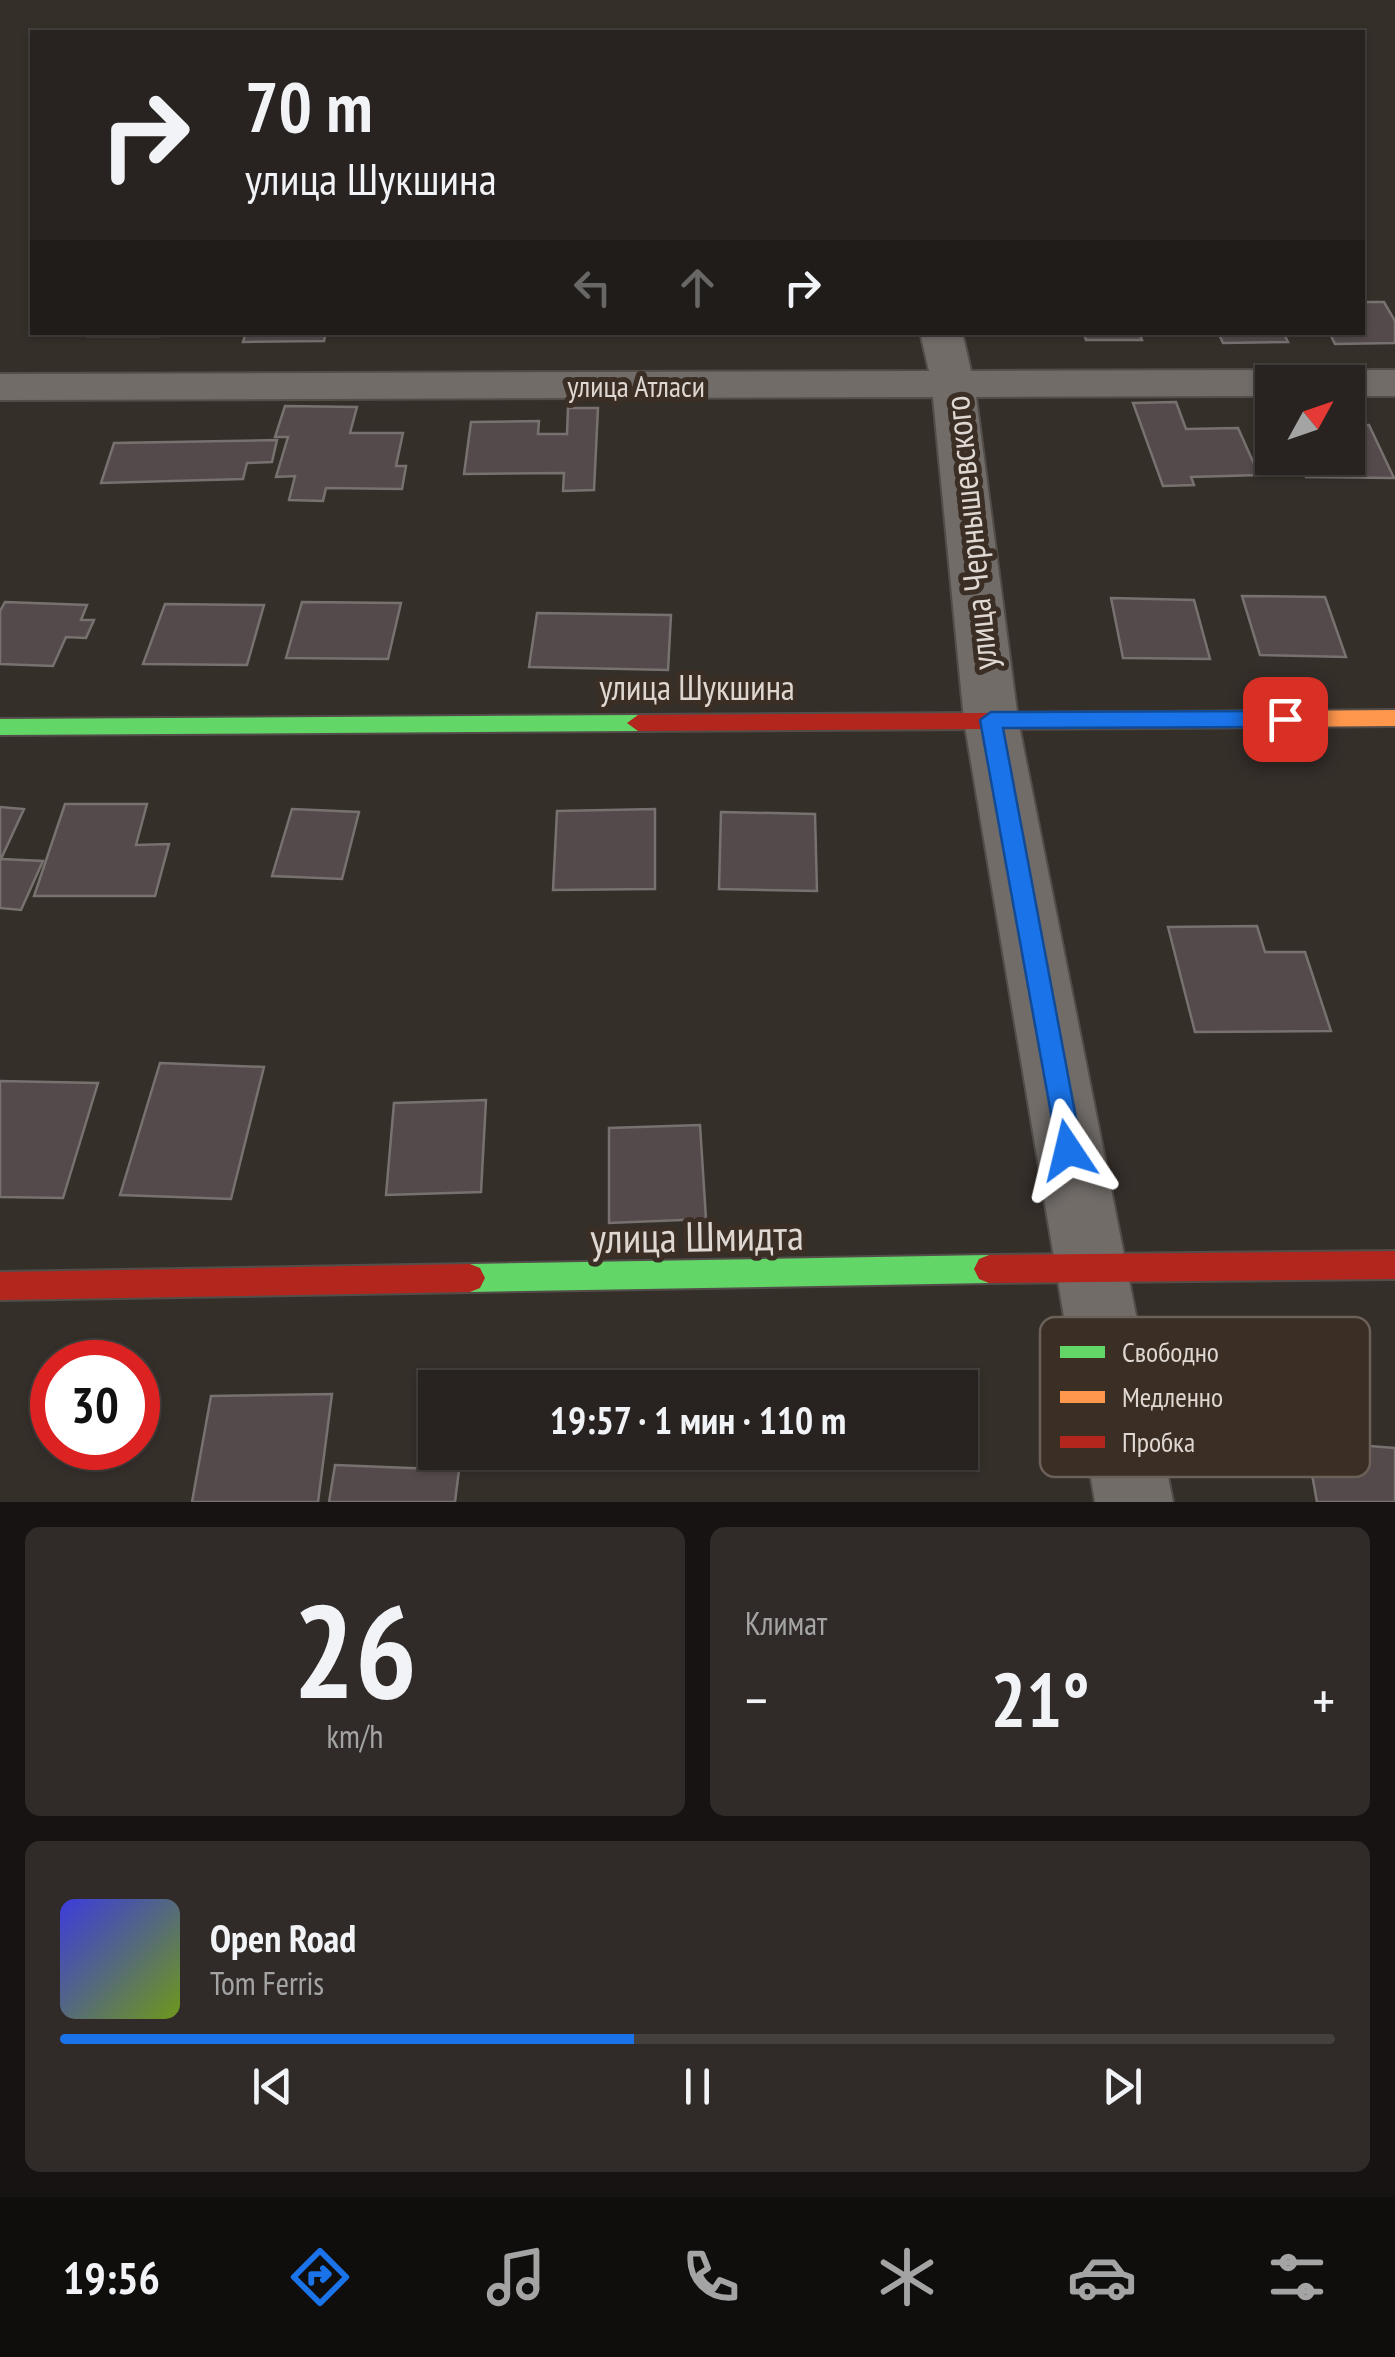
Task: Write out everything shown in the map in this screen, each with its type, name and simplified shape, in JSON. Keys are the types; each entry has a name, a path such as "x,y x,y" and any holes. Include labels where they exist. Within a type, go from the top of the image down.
{"street":[{"name":"улица Атласи","path":"0,387 947,358 1255,382"},
{"name":"улица Чернышевского","path":"947,358 991,720 1100,1317"},
{"path":"1365,383 1395,382"},
{"name":"улица Шукшина","path":"0,727 1395,718"},
{"name":"улица Шмидта","path":"0,1286 1090,1266 1395,1266"},
{"name":"улица Чернышевского","path":"1129,1477 1134,1502"}],"building":[{"path":"1365,302 1384,302 1395,321 1395,343 1335,344 1330,335 1365,335"},
{"path":"88,335 160,335 160,336"},
{"path":"245,335 325,335 324,341 243,342"},
{"path":"1084,335 1140,335 1142,340 1086,340"},
{"path":"1219,335 1284,335 1288,342 1223,343"},
{"path":"1176,402 1186,429 1238,428 1255,466 1255,475 1259,475 1191,477 1194,485 1163,486 1133,403"},
{"path":"285,406 357,407 350,433 403,433 396,466 406,466 402,489 326,488 323,501 289,500 295,476 276,477 288,437 275,437"},
{"path":"568,408 598,408 594,490 563,491 564,473 464,474 471,422 539,421 538,434 567,434"},
{"path":"1365,425 1369,425 1394,478 1306,477 1365,475"},
{"path":"277,440 272,462 247,463 243,479 101,483 114,443"},
{"path":"1242,596 1325,597 1346,657 1260,655"},
{"path":"1111,598 1194,600 1210,659 1123,658"},
{"path":"5,602 87,605 81,620 94,620 86,638 66,637 53,666 0,664 0,611"},
{"path":"302,602 401,603 388,659 286,658"},
{"path":"165,604 264,605 247,665 143,664"},
{"path":"537,613 671,615 668,670 529,667"},
{"path":"65,804 147,804 136,845 169,844 155,896 34,896"},
{"path":"0,807 24,809 1,859 43,861 21,910 0,908"},
{"path":"292,809 359,812 342,879 272,876"},
{"path":"655,809 655,889 553,890 557,811"},
{"path":"721,812 815,814 817,891 719,889"},
{"path":"1257,926 1265,952 1305,952 1331,1031 1195,1032 1168,927"},
{"path":"160,1063 264,1067 231,1199 120,1195"},
{"path":"0,1081 98,1083 63,1198 0,1197"},
{"path":"486,1100 481,1192 386,1195 394,1103"},
{"path":"700,1125 706,1219 609,1223 609,1128"},
{"path":"332,1394 318,1502 192,1502 211,1396"},
{"path":"1370,1446 1395,1448 1395,1502 1317,1502 1312,1477 1370,1477"},
{"path":"335,1465 459,1470 455,1502 329,1502"}],"traffic: fast":[{"path":"0,727 638,723"},
{"path":"470,1278 989,1269"}],"traffic: slow":[{"path":"1160,720 1395,718"}],"traffic: jam":[{"path":"638,723 1160,720"},
{"path":"989,1269 1395,1265"},
{"path":"0,1286 470,1278"}],"route":[{"path":"1068,1150 991,720 1285,719"}]}
